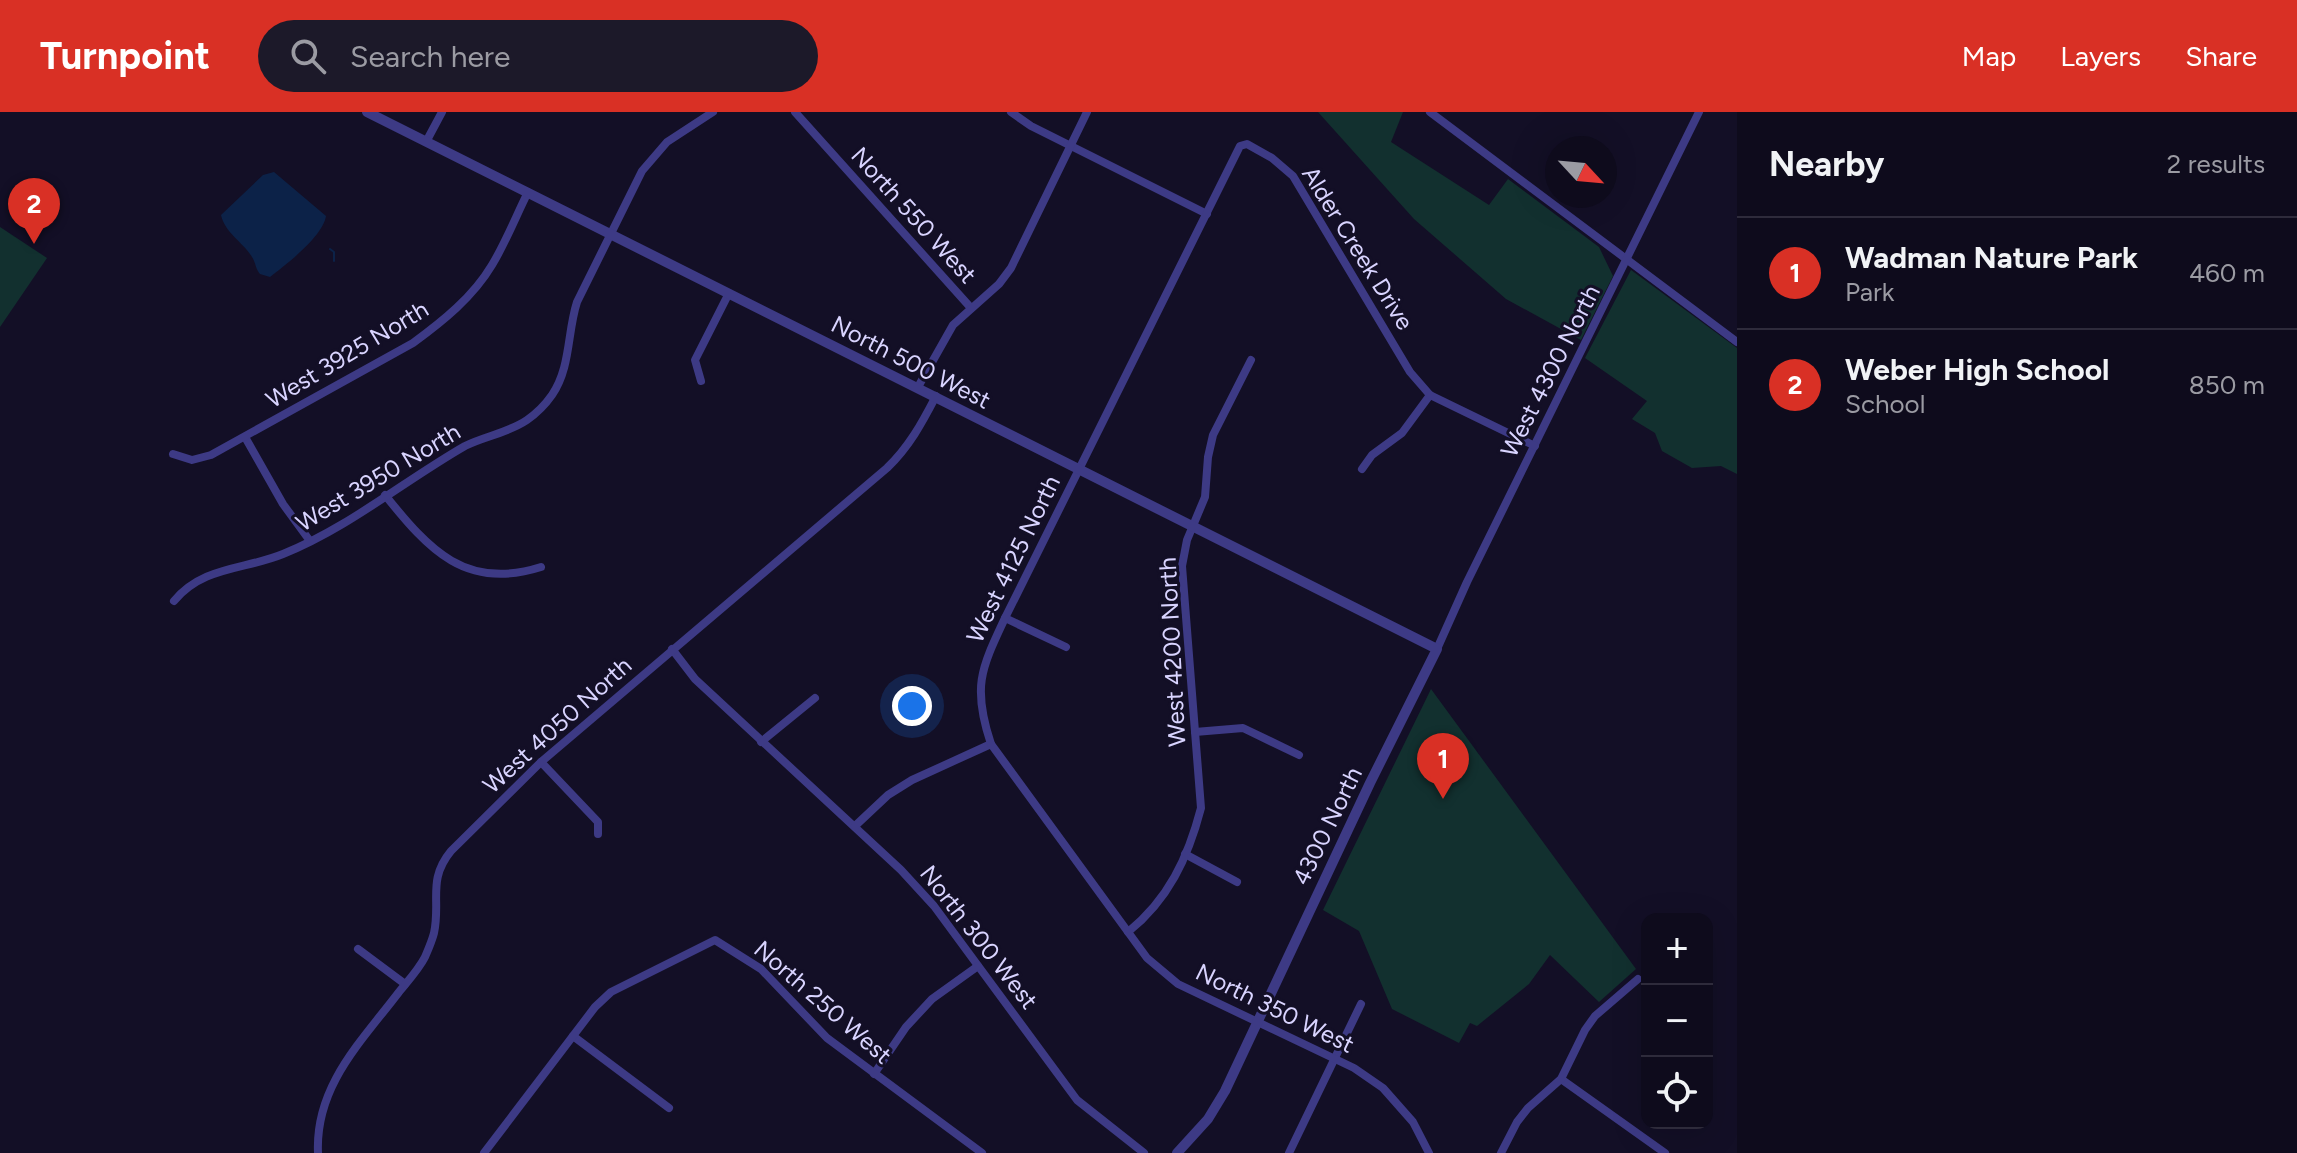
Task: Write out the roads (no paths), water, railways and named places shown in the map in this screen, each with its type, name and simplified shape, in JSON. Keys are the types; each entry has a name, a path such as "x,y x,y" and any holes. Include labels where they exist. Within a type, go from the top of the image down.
{"street":[{"name":"North 500 West","path":"367,112 1437,649"},
{"path":"426,142 442,112"},
{"name":"West 3950 North","path":"174,601 184,589 202,577 274,558 310,541 367,511 385,495 470,444 524,423 541,409 562,377 568,354 570,323 577,302 642,171 655,152 713,112"},
{"name":"North 550 West","path":"795,112 971,308"},
{"path":"1011,112 1031,126 1207,214"},
{"path":"918,387 953,325 999,284 1011,268 1087,112"},
{"path":"1430,112 1737,342"},
{"name":"West 4300 North","path":"1437,649 1467,582 1699,112"},
{"name":"Alder Creek Drive","path":"1079,470 1240,146 1247,144 1282,166 1302,189 1410,372 1430,395 1535,446"},
{"name":"West 3925 North","path":"173,454 192,460 211,455 413,343 443,322 491,266 528,192"},
{"path":"701,381 695,360 729,293"},
{"name":"West 4200 North","path":"1128,932 1163,899 1194,835 1201,808 1182,566 1192,527 1205,497 1213,435 1251,360"},
{"path":"1362,469 1372,455 1402,433 1430,395"},
{"name":"West 4050 North","path":"318,1153 317,1136 322,1105 337,1073 423,960 434,933 435,881 443,861 541,762 887,468 919,431 936,396"},
{"path":"245,437 283,504 310,541"},
{"name":"West 4125 North","path":"991,744 983,721 980,685 984,663 1079,470"},
{"path":"385,495 431,547 470,569 487,574 517,574 541,567"},
{"path":"1005,618 1066,647"},
{"name":"North 300 West","path":"672,649 695,679 901,870 934,906 1077,1100 1144,1153"},
{"name":"4300 North","path":"1177,1153 1208,1119 1259,1023 1298,934 1437,649"},
{"path":"761,742 815,698"},
{"path":"1195,732 1243,728 1299,755"},
{"path":"855,826 888,795 912,780 991,744"},
{"name":"North 350 West","path":"991,744 1147,958 1178,984 1354,1068 1383,1088 1413,1122 1429,1153"},
{"path":"541,762 598,822 598,834"},
{"path":"1185,854 1237,882"},
{"name":"North 250 West","path":"573,1036 611,992 715,940 761,969 827,1038 982,1153"},
{"path":"358,949 405,984"},
{"path":"874,1074 906,1027 932,999 978,966"},
{"path":"1501,1153 1528,1108 1561,1079 1595,1016 1638,979"},
{"path":"1289,1153 1361,1004"},
{"path":"484,1153 573,1036 669,1108"},
{"path":"1561,1079 1665,1153"}],"water":[{"path":"274,172 326,216 311,241 270,277 260,274 252,257 226,227 221,215 263,175"}],"waterway":[{"path":"330,249 334,252 334,261"}],"place":[{"name":"Weber High School","path":"34,244"},
{"name":"Wadman Nature Park","path":"1443,799"}]}
